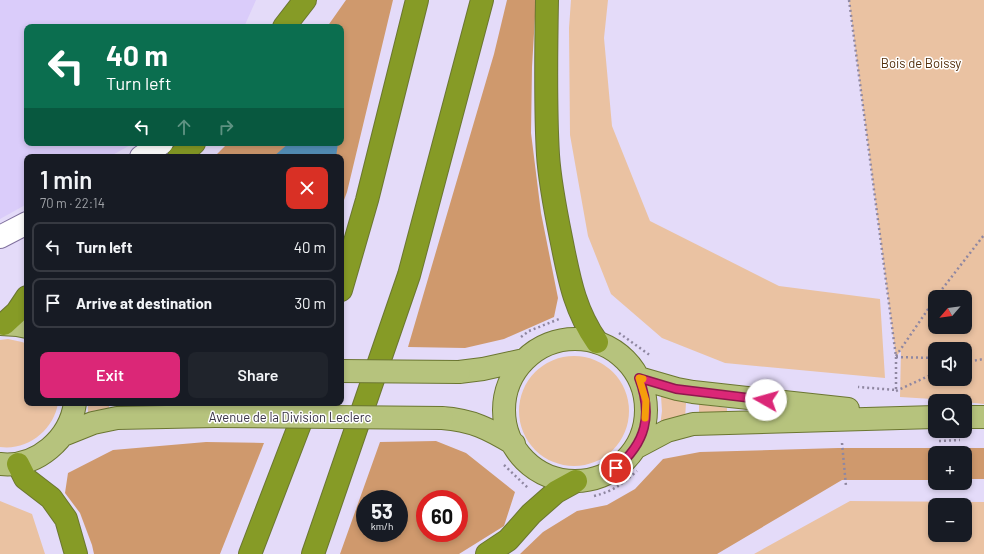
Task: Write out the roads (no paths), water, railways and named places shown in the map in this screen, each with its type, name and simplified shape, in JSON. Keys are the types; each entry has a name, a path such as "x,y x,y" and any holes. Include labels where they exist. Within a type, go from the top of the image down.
{"highway":[{"path":"286,24 305,0"},
{"path":"299,24 317,0"},
{"path":"344,280 367,200 417,0"},
{"path":"313,554 409,275 482,0"},
{"path":"547,0 546,64 548,156 557,220 567,270 576,302 581,316 597,342"},
{"path":"182,154 191,146"},
{"path":"2,324 17,312 24,302"},
{"path":"250,554 307,406"},
{"path":"9,464 52,498 66,519 76,554"},
{"path":"487,554 508,540 531,514 556,492 582,489"}],"main road":[{"path":"2,324 24,326"},
{"path":"584,339 597,342 610,347 631,366 639,378 646,401 646,413 641,437 635,448 626,459 616,468 603,475 590,479 582,489 540,471 529,464 520,455 508,432 504,407 506,394 516,370 524,360 534,352 545,345 558,341 584,339"},
{"path":"344,371 459,372 483,369 524,360"},
{"path":"639,378 676,389 693,392 928,418"},
{"path":"9,464 31,460 43,454 54,445 63,435 71,418 74,406"},
{"name":"Avenue de la Division Leclerc","path":"63,435 93,423 117,418 215,416 442,418 475,424 514,444"},
{"path":"972,418 984,417"},
{"path":"635,448 667,431 693,424 928,418"}],"street":[{"path":"146,154 158,146"},
{"path":"0,237 24,225"}],"water":[{"path":"286,146 338,146 336,154 276,154"}],"park label":[{"name":"Bois de Boissy","path":"921,63"}]}
